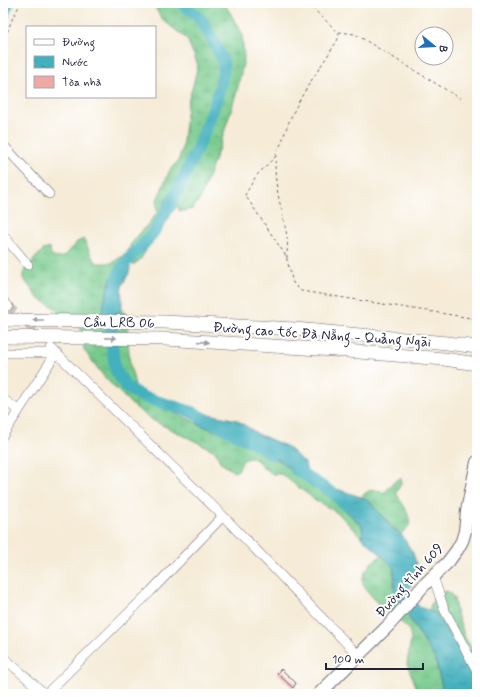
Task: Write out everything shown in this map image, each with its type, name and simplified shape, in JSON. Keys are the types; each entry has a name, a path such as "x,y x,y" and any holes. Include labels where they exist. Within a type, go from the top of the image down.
{"highway":[{"name":"Cầu LRB 06","path":"3,320 165,322"},
{"name":"Đường cao tốc Đà Nẵng - Quảng Ngãi","path":"165,322 295,329 477,347"},
{"path":"335,333 477,340"},
{"name":"Cầu LRB 06","path":"3,337 165,339"},
{"name":"Đường cao tốc Đà Nẵng - Quảng Ngãi","path":"165,339 334,350 444,359 477,364"},
{"path":"334,350 477,372"}],"main road":[{"name":"Đường tỉnh 609","path":"319,694 389,625 429,580 448,562 457,550 464,536 477,462"}],"street":[{"path":"3,145 49,194"},
{"path":"3,235 28,264"},
{"path":"3,354 54,350 223,516 358,655"},
{"path":"3,435 54,350"},
{"path":"3,399 18,410"},
{"path":"3,657 46,694 151,591 223,516"},
{"path":"429,580 477,671"}],"path":[{"path":"3,43 13,17 21,3"},
{"path":"307,3 338,32 355,34 461,99"},
{"path":"287,259 245,195 256,176 276,156 294,111 338,41 338,32"},
{"path":"276,156 279,203 287,238 287,259 293,283 300,291 477,319"}],"green space":[{"path":"152,3 224,3 242,33 244,59 237,91 220,145 200,199 192,209 179,211 178,205 156,234 140,260 133,265 129,263 120,267 106,294 105,302 118,313 122,308 126,316 130,365 135,385 143,397 136,395 210,429 245,437 333,498 362,526 363,535 360,536 339,514 314,499 281,474 273,474 262,467 255,459 249,458 243,460 238,470 234,472 221,463 215,451 152,420 130,403 105,378 84,350 81,328 60,320 59,313 52,306 38,298 23,278 26,268 43,250 50,248 51,256 57,258 65,256 77,242 84,239 91,255 97,263 112,263 127,253 131,244 158,212 157,200 170,170 178,161 182,150 187,105 198,65 187,39 163,20"},
{"path":"401,478 401,484 396,493 407,512 410,525 401,534 361,497 370,491 385,492 395,481"},
{"path":"381,556 393,566 395,571 395,595 435,659 444,694 419,694 407,664 411,639 409,629 375,600 364,587 362,581 365,572 371,563"},
{"path":"446,591 451,594 454,599 456,611 465,637 477,658 477,688 464,657 434,612 429,611 434,598"}],"water":[{"path":"129,263 130,270 122,287 121,310 119,313 102,313 108,288 113,276 121,266"},
{"path":"199,412 237,420 258,434 286,446 305,463 308,481 245,437 210,429 198,424 195,415"},
{"path":"337,489 361,497 370,502 393,529 401,534 413,553 416,562 417,571 409,590 419,607 434,612 464,657 477,688 477,694 444,694 435,659 395,596 394,573 392,565 360,536 363,535 362,526 333,498 333,493"}],"building":[{"path":"281,669 296,683 293,688 277,673"}],"waterway":[{"path":"3,23 11,3"},
{"path":"117,279 126,261 150,237 171,203 208,123 217,97 222,76 223,61 204,24 198,16 181,3"},
{"path":"113,297 110,308 111,338 115,369 126,387 143,397 189,411 258,445 271,454"},
{"path":"295,469 333,493 345,504"}],"tunnel":[{"path":"8,306 42,338"}]}
